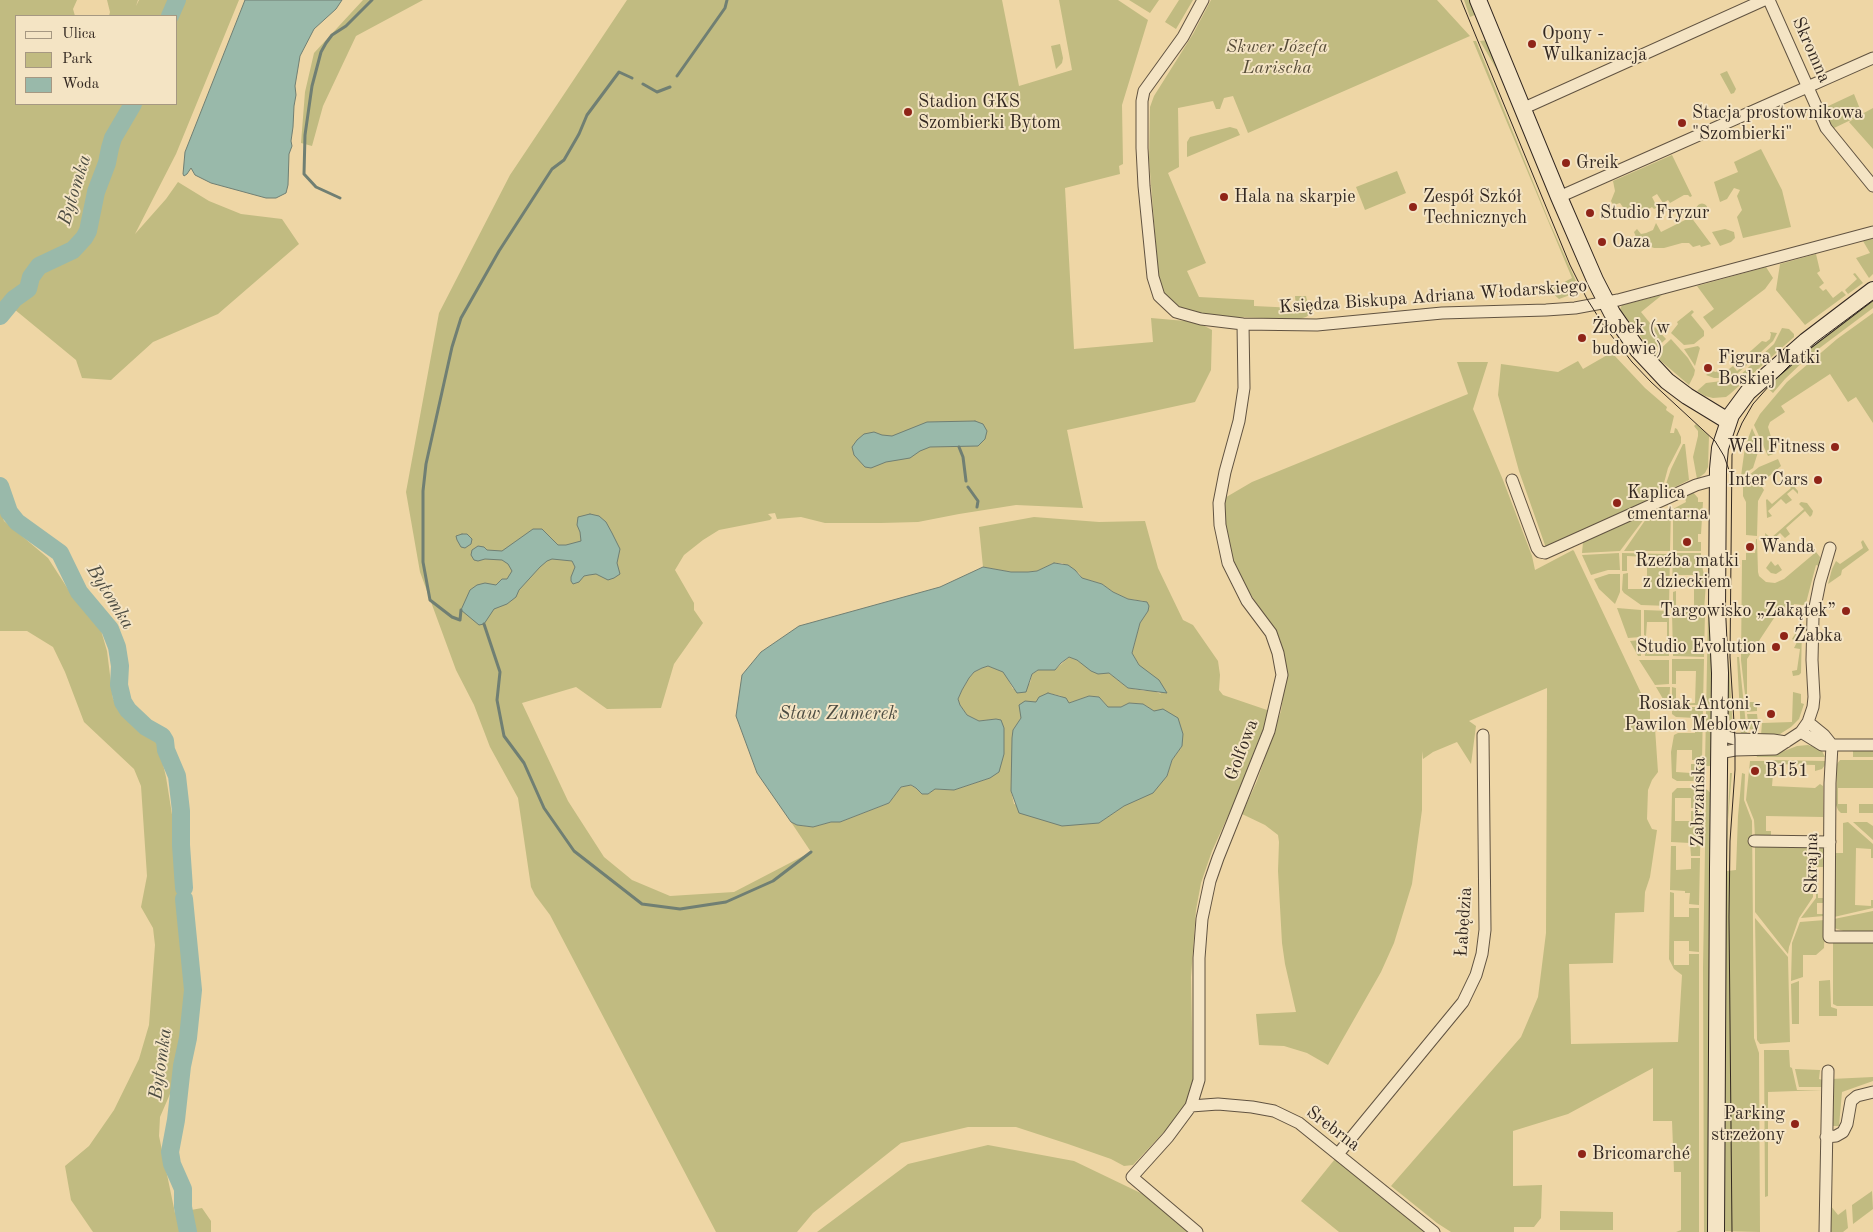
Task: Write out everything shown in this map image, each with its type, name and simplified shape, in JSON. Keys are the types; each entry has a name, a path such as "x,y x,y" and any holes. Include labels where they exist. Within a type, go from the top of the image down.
{"main road":[{"path":"1478,0 1559,197 1606,302 1625,334 1659,373 1687,396 1728,421"},
{"name":"Zabrzańska","path":"1716,1232 1720,735 1720,662 1717,610 1720,448 1728,421 1738,404 1760,380 1806,341 1873,290"}],"street":[{"name":"Księdza Biskupa Adriana Włodarskiego","path":"1203,0 1182,37 1144,91 1142,101 1141,127 1144,186 1153,277 1158,296 1176,312 1201,319 1244,324 1317,325 1442,313 1546,310 1627,298 1873,232"},
{"path":"1522,109 1764,0"},
{"name":"Skromna","path":"1769,0 1829,134 1873,186"},
{"path":"1559,197 1873,58"},
{"name":"Golfowa","path":"1197,1232 1132,1177 1168,1137 1191,1106 1199,1080 1199,958 1204,910 1218,858 1269,732 1282,675 1271,633 1247,601 1228,563 1220,525 1218,503 1224,472 1240,421 1244,388 1244,324"},
{"path":"1512,480 1537,548 1540,552 1545,553 1696,485 1718,479"},
{"path":"1719,754 1735,750 1775,749 1801,732 1812,716 1814,697 1812,660 1813,617 1820,582 1830,548"},
{"path":"1808,722 1824,735 1832,745"},
{"path":"1801,732 1822,745 1873,745"},
{"path":"1720,735 1735,739 1786,742"},
{"name":"Łabędzia","path":"1338,1154 1463,1002 1476,975 1482,954 1485,930 1483,736"},
{"name":"Skrajna","path":"1832,745 1829,937 1873,937"},
{"path":"1754,841 1830,842"},
{"path":"1825,1232 1828,1071"},
{"path":"1826,1137 1836,1136 1843,1132 1850,1101 1858,1096 1873,1092"},
{"name":"Srebrna","path":"1191,1106 1218,1104 1274,1111 1299,1123 1434,1232"}],"green space":[{"path":"0,0 77,0 73,9 75,15 15,15 15,105 129,105 106,147 93,191 85,230 81,237 72,248 36,264 28,275 24,289 12,297 0,312"},
{"path":"107,0 138,0 136,6 139,0 239,0 176,154 135,234 166,199 178,182 209,201 241,214 282,219 299,244 218,314 153,342 111,380 82,378 76,360 14,309 21,298 32,287 41,269 70,257 87,240 91,232 100,193 118,141 136,105 178,105 178,15 109,15"},
{"path":"363,0 423,0 356,36 323,106 312,146 301,143 305,92 314,53"},
{"path":"627,0 1002,0 1019,86 1072,70 1059,0 1118,0 1148,20 1122,105 1123,164 1119,166 1120,174 1065,188 1074,349 1153,342 1151,318 1197,322 1212,330 1211,370 1195,402 1067,430 1083,508 1016,505 918,522 881,523 825,523 801,517 777,519 775,513 768,514 772,518 770,520 719,530 684,555 675,570 694,603 694,610 703,623 674,664 661,708 607,709 576,687 522,703 568,801 604,857 632,880 670,896 734,892 811,852 791,822 797,825 813,827 831,822 840,822 889,803 901,787 910,785 928,794 934,789 954,790 990,778 1004,754 1004,728 996,719 979,721 967,715 958,699 969,678 974,672 982,668 988,666 1004,672 1013,689 1030,683 1032,674 1038,670 1055,670 1069,657 1084,665 1109,673 1128,688 1145,691 1152,690 1161,694 1132,653 1140,623 1148,611 1144,601 1128,599 1102,584 1082,578 1079,573 1062,563 1054,563 1037,571 1028,572 1011,572 983,567 979,527 1034,517 1099,522 1145,521 1158,568 1183,620 1193,625 1218,661 1220,675 1219,690 1223,695 1270,711 1260,746 1212,851 1201,883 1196,910 1191,977 1193,1081 1186,1103 1178,1117 1133,1165 1124,1166 1111,1159 1016,1127 968,1127 901,1143 813,1213 797,1232 716,1232 550,915 531,887 518,798 490,747 474,705 456,670 420,572 406,492 439,313 510,175","holes":["1048,693 1061,696 1069,703 1089,696 1099,697 1108,707 1121,707 1129,703 1143,704 1154,711 1182,746 1172,760 1167,776 1099,823 1014,804 1011,791 1013,730 1031,703 1036,702"]},
{"path":"1129,0 1159,0 1150,13"},
{"path":"1179,0 1193,0 1176,29 1165,22"},
{"name":"Skwer Józefa Larischa","path":"1211,0 1437,0 1470,36 1248,133 1233,96 1224,98 1220,109 1216,109 1213,101 1178,108 1179,167 1168,173 1206,263 1187,271 1199,297 1254,300 1254,306 1296,308 1295,296 1306,296 1310,314 1306,317 1299,319 1203,316 1180,307 1166,297 1161,286 1158,272 1149,159 1150,107 1154,96 1193,34"},
{"path":"1464,0 1472,0 1477,14 1470,17"},
{"path":"1488,40 1587,276 1584,277 1504,82 1480,41"},
{"path":"1473,41 1476,41 1549,221 1576,281 1572,283 1570,295 1559,299 1549,290 1572,278"},
{"path":"1060,44 1063,58 1062,63 1056,69 1051,46"},
{"path":"1727,71 1736,89 1731,94 1720,74"},
{"path":"1854,94 1862,114 1873,108 1873,149 1849,122 1855,118 1832,129 1822,109"},
{"path":"1230,127 1237,129 1240,135 1187,157 1187,142 1190,137"},
{"path":"1761,149 1782,190 1791,227 1743,238 1737,217 1742,210 1737,196 1740,190 1734,188 1727,199 1720,202 1714,182 1738,172 1734,162"},
{"path":"1672,155 1692,196 1684,195 1670,203 1668,200 1663,203 1657,194 1652,197 1656,205 1659,203 1660,206 1654,209 1652,207 1628,220 1630,217 1620,203 1614,205 1611,201 1615,191 1613,181"},
{"path":"1397,171 1406,193 1365,210 1356,187"},
{"path":"1702,203 1708,209 1702,215 1696,209"},
{"path":"1691,217 1711,244 1693,247 1689,243 1682,243 1664,248 1654,248 1638,242 1634,232 1637,229 1641,234 1646,233 1653,230 1656,223 1661,232"},
{"path":"1725,229 1734,232 1735,238 1731,242 1720,246 1712,232"},
{"path":"1873,238 1873,274 1869,278 1856,258 1870,253 1863,241"},
{"path":"1816,254 1820,271 1817,273 1824,283 1819,287 1823,291 1826,289 1833,298 1842,291 1846,295 1805,325 1776,290 1780,264"},
{"path":"1766,267 1773,278 1765,289 1712,329 1703,317 1714,309 1697,286"},
{"path":"1855,273 1863,283 1848,294 1845,290 1857,279 1853,274"},
{"path":"1662,295 1641,312 1666,339 1652,352 1620,309 1622,305"},
{"path":"1873,297 1873,308 1809,356 1773,393 1765,386 1753,400 1751,398 1764,385"},
{"path":"1692,310 1694,312 1691,315 1704,331 1704,336 1694,344 1684,345 1671,333 1678,324 1677,322"},
{"path":"1873,313 1873,423 1856,397 1848,402 1830,374 1781,406 1785,412 1770,422 1768,427 1776,453 1768,456 1754,425 1760,414 1787,382 1837,339"},
{"path":"1782,328 1789,329 1794,334 1794,337 1726,397 1713,398 1697,391 1706,383 1729,380 1739,376 1774,344"},
{"path":"1770,332 1777,333 1773,341 1737,374 1726,378 1714,378 1706,375 1712,371 1716,372 1721,368 1725,372 1733,366 1737,371 1748,362 1744,357 1762,341 1766,342 1770,339"},
{"path":"1671,339 1688,358 1695,370 1689,385 1654,355"},
{"path":"1698,346 1700,348 1695,366 1684,349"},
{"path":"1609,354 1613,354 1645,388 1667,407 1666,410 1674,416 1670,433 1674,433 1675,428 1677,429 1681,437 1681,443 1668,468 1661,494 1546,548 1519,471 1498,395 1501,364 1558,372 1578,361 1583,369"},
{"path":"1457,362 1488,362 1473,409 1503,480 1532,556 1535,570 1574,551 1650,712 1650,723 1655,728 1658,772 1648,790 1647,819 1652,829 1657,830 1650,877 1645,892 1644,912 1615,913 1613,963 1569,964 1571,1044 1678,1042 1682,975 1674,969 1669,959 1670,892 1674,893 1674,917 1689,917 1689,908 1699,908 1699,952 1689,951 1689,941 1674,941 1674,965 1689,965 1689,954 1699,954 1699,1232 1676,1232 1681,1230 1681,1172 1674,1172 1672,1121 1653,1121 1653,1068 1568,1114 1513,1131 1513,1186 1542,1185 1541,1218 1534,1227 1514,1227 1514,1232 1451,1232 1391,1186 1521,1037 1538,997 1546,933 1547,688 1469,721 1476,726 1471,764 1457,742 1433,752 1423,759 1422,751 1422,810 1412,884 1394,943 1381,972 1328,1065 1307,1053 1284,1046 1259,1045 1256,1014 1296,1012 1282,943 1278,835 1265,825 1242,814 1257,781 1281,711 1285,683 1284,664 1280,639 1234,569 1225,537 1223,499 1252,482 1468,394"},
{"path":"1696,424 1709,436 1708,467 1705,473 1697,479 1693,457 1698,436 1698,431 1694,426"},
{"path":"1752,428 1760,446 1753,468 1741,476 1745,447"},
{"path":"1683,444 1685,444 1689,480 1663,493 1671,469"},
{"path":"1778,459 1781,466 1760,484 1764,490 1758,501 1757,536 1746,535 1746,502 1743,496 1743,480 1759,467"},
{"path":"1789,481 1798,491 1798,494 1793,489 1787,494 1792,500 1786,504 1781,499 1768,511 1772,516 1767,518 1766,500 1772,504 1791,488 1787,482"},
{"path":"1692,491 1698,498 1698,502 1703,502 1701,534 1698,534 1698,542 1701,542 1701,551 1673,551 1673,509 1686,502 1686,494"},
{"path":"1801,502 1807,503 1813,511 1812,515 1810,517 1805,511 1786,528 1790,534 1785,538 1780,533 1767,545 1771,550 1767,551 1765,533 1771,538 1804,509 1799,504"},
{"path":"0,509 4,521 48,558 75,600 100,627 107,651 113,699 139,731 158,743 174,827 177,883 188,990 173,1087 160,1117 159,1136 175,1213 202,1208 211,1221 211,1232 93,1232 71,1200 65,1166 89,1146 114,1110 139,1059 149,1025 155,945 153,928 141,907 147,876 141,786 134,769 84,722 65,672 53,647 27,631 0,631"},
{"path":"1671,509 1670,551 1624,551 1646,519"},
{"path":"1643,514 1644,519 1620,551 1582,553 1583,542"},
{"path":"1756,539 1758,572 1759,576 1766,582 1775,583 1784,579 1816,552 1820,557 1819,566 1816,565 1806,603 1803,605 1794,604 1793,607 1784,608 1778,612 1747,659 1747,702 1757,702 1757,711 1747,712 1741,660 1742,560 1746,560 1746,553 1755,553"},
{"path":"1863,540 1869,550 1842,570 1841,575 1828,584 1836,561 1840,564 1863,548 1861,542"},
{"path":"1619,553 1620,570 1608,570 1591,575 1582,555"},
{"path":"1622,553 1670,554 1669,606 1641,605 1624,593 1622,590 1623,574 1628,573 1628,589 1647,589 1647,557 1627,556 1627,571 1622,571"},
{"path":"1673,553 1701,553 1706,583 1704,610 1673,609 1673,592 1676,591 1676,606 1694,606 1694,575 1676,575 1676,588 1672,588"},
{"path":"1771,561 1775,566 1778,564 1782,570 1776,574 1771,573 1766,568"},
{"path":"1609,574 1620,574 1620,592 1615,604 1599,589 1594,579"},
{"path":"1617,608 1641,610 1641,637 1628,638"},
{"path":"1644,610 1669,611 1669,656 1645,656 1644,642 1647,640 1647,654 1667,653 1667,622 1647,622 1646,636 1644,635"},
{"path":"1672,612 1705,612 1704,657 1673,656"},
{"path":"1708,613 1712,654 1712,766 1705,764"},
{"path":"1800,626 1802,627 1801,673 1793,676 1792,671 1797,670 1800,649 1794,648 1797,642 1792,639"},
{"path":"1640,640 1641,656 1638,656 1630,641"},
{"path":"1727,654 1729,666 1733,730 1728,721"},
{"path":"1737,657 1739,657 1747,735 1741,734"},
{"path":"1672,659 1704,659 1703,705 1672,705 1672,687 1676,688 1676,704 1695,703 1696,671 1676,671 1676,684 1672,684"},
{"path":"1639,660 1669,660 1669,684 1655,685"},
{"path":"1656,687 1670,687 1669,704 1666,704"},
{"path":"1793,692 1801,694 1801,703 1804,704 1799,719 1780,734 1761,735 1762,723 1792,722"},
{"path":"1672,707 1703,707 1702,760 1692,760 1692,750 1677,750 1676,772 1691,773 1691,764 1702,764 1702,781 1677,781 1672,778 1671,752 1674,735 1678,733 1695,733 1695,718 1676,717 1672,714"},
{"path":"1747,714 1757,714 1759,731 1749,729"},
{"path":"1808,745 1821,749 1825,757 1757,757 1756,754 1779,753 1797,746"},
{"path":"1853,750 1873,750 1873,757 1853,757"},
{"path":"1767,760 1825,761 1825,765 1822,769 1815,771 1815,765 1774,764 1773,769"},
{"path":"1840,760 1873,760 1873,788 1838,788 1838,804 1847,804 1847,813 1841,813 1836,805 1837,764"},
{"path":"1750,761 1764,761 1773,774 1772,786 1815,788 1820,784 1823,786 1823,817 1766,816 1766,831 1771,831 1771,837 1755,837 1754,820 1746,800"},
{"path":"1730,773 1732,773 1728,820 1727,871 1736,870 1742,773 1745,774 1744,800 1752,821 1754,1038 1759,1053 1760,1232 1723,1231 1726,852"},
{"path":"1677,788 1701,788 1701,808 1691,808 1691,798 1675,798 1675,821 1691,821 1691,811 1701,811 1700,856 1691,856 1690,843 1671,842 1672,793"},
{"path":"1706,789 1712,794 1708,1232 1704,1232 1703,968"},
{"path":"1859,804 1873,804 1873,813 1859,813"},
{"path":"1848,822 1873,844 1873,858 1871,858 1871,849 1856,848 1855,905 1871,906 1871,900 1873,900 1873,908 1834,917 1835,853 1843,853 1843,823"},
{"path":"1853,822 1867,822 1873,826 1873,840"},
{"path":"1755,843 1814,845 1813,897 1799,918 1788,954 1755,912"},
{"path":"1816,845 1824,846 1825,867 1818,867 1818,898 1824,898 1825,903 1817,903 1817,914 1824,914 1824,916 1801,918 1816,898"},
{"path":"1671,846 1676,846 1676,870 1691,869 1691,858 1700,858 1699,905 1689,904 1690,893 1670,890"},
{"path":"1873,911 1873,935 1856,935 1834,928 1834,919"},
{"path":"1755,918 1788,957 1790,1042 1760,1044 1757,1040"},
{"path":"1825,920 1824,948 1816,955 1803,955 1803,977 1791,981 1792,943 1800,922"},
{"path":"1833,940 1873,940 1873,1006 1837,1006 1833,1004"},
{"path":"1830,980 1831,1007 1837,1009 1837,1016 1819,1016 1819,981"},
{"path":"1799,981 1799,1024 1792,1024 1791,984"},
{"path":"1764,1050 1789,1050 1790,1067 1792,1068 1797,1090 1823,1090 1768,1092 1768,1196 1765,1197"},
{"path":"1795,1069 1820,1070 1819,1079 1823,1080 1823,1087 1799,1087"},
{"path":"1873,1077 1873,1081 1842,1092 1839,1126 1830,1126 1831,1079"},
{"path":"988,1145 1074,1161 1151,1198 1191,1232 817,1232 908,1164"},
{"path":"1335,1159 1427,1232 1339,1232 1301,1201"},
{"path":"1872,1191 1873,1209 1853,1224 1852,1205"},
{"path":"1830,1205 1838,1215 1846,1209 1848,1228 1843,1232 1829,1232"},
{"path":"1560,1211 1613,1212 1613,1230 1560,1230"}],"water":[{"path":"245,0 342,0 336,9 314,29 300,56 295,86 296,95 292,146 289,154 288,185 286,193 276,198 266,198 211,183 195,175 191,168 187,174 184,176 183,174 185,152"},
{"path":"975,421 983,424 987,431 985,439 978,446 930,447 910,458 886,462 871,468 865,467 854,455 852,447 864,434 874,432 892,436 927,422"},
{"path":"590,514 599,516 606,522 620,549 617,563 620,574 608,580 596,574 584,576 579,582 573,584 571,577 575,567 572,561 552,559 540,567 519,590 516,597 507,604 494,609 484,624 479,625 461,610 470,590 477,585 485,583 496,585 502,579 507,579 512,571 508,564 502,560 474,560 471,555 472,550 478,546 484,547 487,550 502,551 533,529 542,529 558,545 581,541 577,525 578,517"},
{"path":"467,534 472,539 471,544 465,548 461,547 456,536"},
{"name":"Staw Zumerek","path":"1054,563 1068,565 1082,578 1102,584 1128,599 1147,602 1149,606 1148,611 1140,623 1132,653 1139,665 1159,680 1167,693 1128,688 1109,673 1098,674 1069,657 1055,670 1038,670 1032,674 1026,692 1017,693 1003,672 988,666 982,668 974,672 969,678 958,699 967,715 979,721 1001,720 1004,728 1004,754 999,772 990,778 954,790 935,789 928,794 922,794 911,785 901,787 889,803 840,822 831,822 813,827 797,825 791,822 757,773 736,716 742,675 761,652 799,626 940,587 983,567 1011,572 1028,572 1037,571"},
{"path":"1048,693 1066,698 1069,703 1089,696 1099,697 1108,707 1121,707 1129,703 1143,704 1154,711 1163,709 1178,718 1183,734 1182,746 1172,760 1167,776 1153,793 1124,806 1099,823 1062,826 1019,813 1011,791 1012,738 1013,730 1021,718 1019,705 1025,701 1036,702 1039,697"}],"waterway":[{"name":"Bytomka","path":"170,15 177,0"},
{"path":"340,198 316,187 304,174 305,135 312,86 321,52 326,43 332,35 346,26 372,0"},
{"path":"677,76 725,8 727,0"},
{"path":"461,610 460,620 452,617 430,600 423,562 423,491 426,464 452,347 461,318 499,251 552,169 564,160 579,134 587,115 619,72 632,78"},
{"path":"643,84 657,92 670,87"},
{"name":"Bytomka","path":"0,316 14,299 28,289 31,277 39,266 73,250 84,238 88,231 96,192 107,163 113,138 132,105"},
{"path":"959,447 963,457 966,481"},
{"name":"Bytomka","path":"0,486 9,512 17,522 60,553 79,592 110,629 117,647 120,666 119,685 123,702 128,710 146,727 162,736 165,741 166,750 177,776 181,811 184,888"},
{"path":"968,487 978,501 977,507"},
{"path":"484,624 500,672 497,700 504,736 524,763 544,808 574,851 642,904 680,909 726,902 773,881 811,852"},
{"name":"Bytomka","path":"184,899 193,990 188,1038 182,1066 176,1120 170,1152 172,1164 183,1189 183,1207 188,1232"}],"tram line":[{"path":"1461,0 1570,265 1587,299 1604,326 1632,362 1715,441 1724,456 1729,470"},
{"path":"1732,1232 1729,917 1730,841 1735,770 1730,657 1732,455 1742,423 1753,404 1769,386 1815,343 1873,300"}],"place":[{"name":"Opony - Wulkanizacja","path":"1532,44"},
{"name":"Stadion GKS Szombierki Bytom","path":"908,112"},
{"name":"Stacja prostownikowa \"Szombierki\"","path":"1682,123"},
{"name":"Greik","path":"1566,163"},
{"name":"Hala na skarpie","path":"1224,197"},
{"name":"Zespół Szkół Technicznych","path":"1413,207"},
{"name":"Studio Fryzur","path":"1590,213"},
{"name":"Oaza","path":"1602,242"},
{"name":"Żłobek (w budowie)","path":"1582,338"},
{"name":"Figura Matki Boskiej","path":"1708,368"},
{"name":"Well Fitness","path":"1835,447"},
{"name":"Inter Cars","path":"1818,480"},
{"name":"Kaplica cmentarna","path":"1617,503"},
{"name":"Rzeźba matki z dzieckiem","path":"1687,542"},
{"name":"Wanda","path":"1750,547"},
{"name":"Targowisko „Zakątek”","path":"1846,611"},
{"name":"Żabka","path":"1784,636"},
{"name":"Studio Evolution","path":"1776,647"},
{"name":"Rosiak Antoni - Pawilon Meblowy","path":"1771,714"},
{"name":"B151","path":"1755,771"},
{"name":"Parking strzeżony","path":"1795,1124"},
{"name":"Bricomarché","path":"1582,1154"}]}
